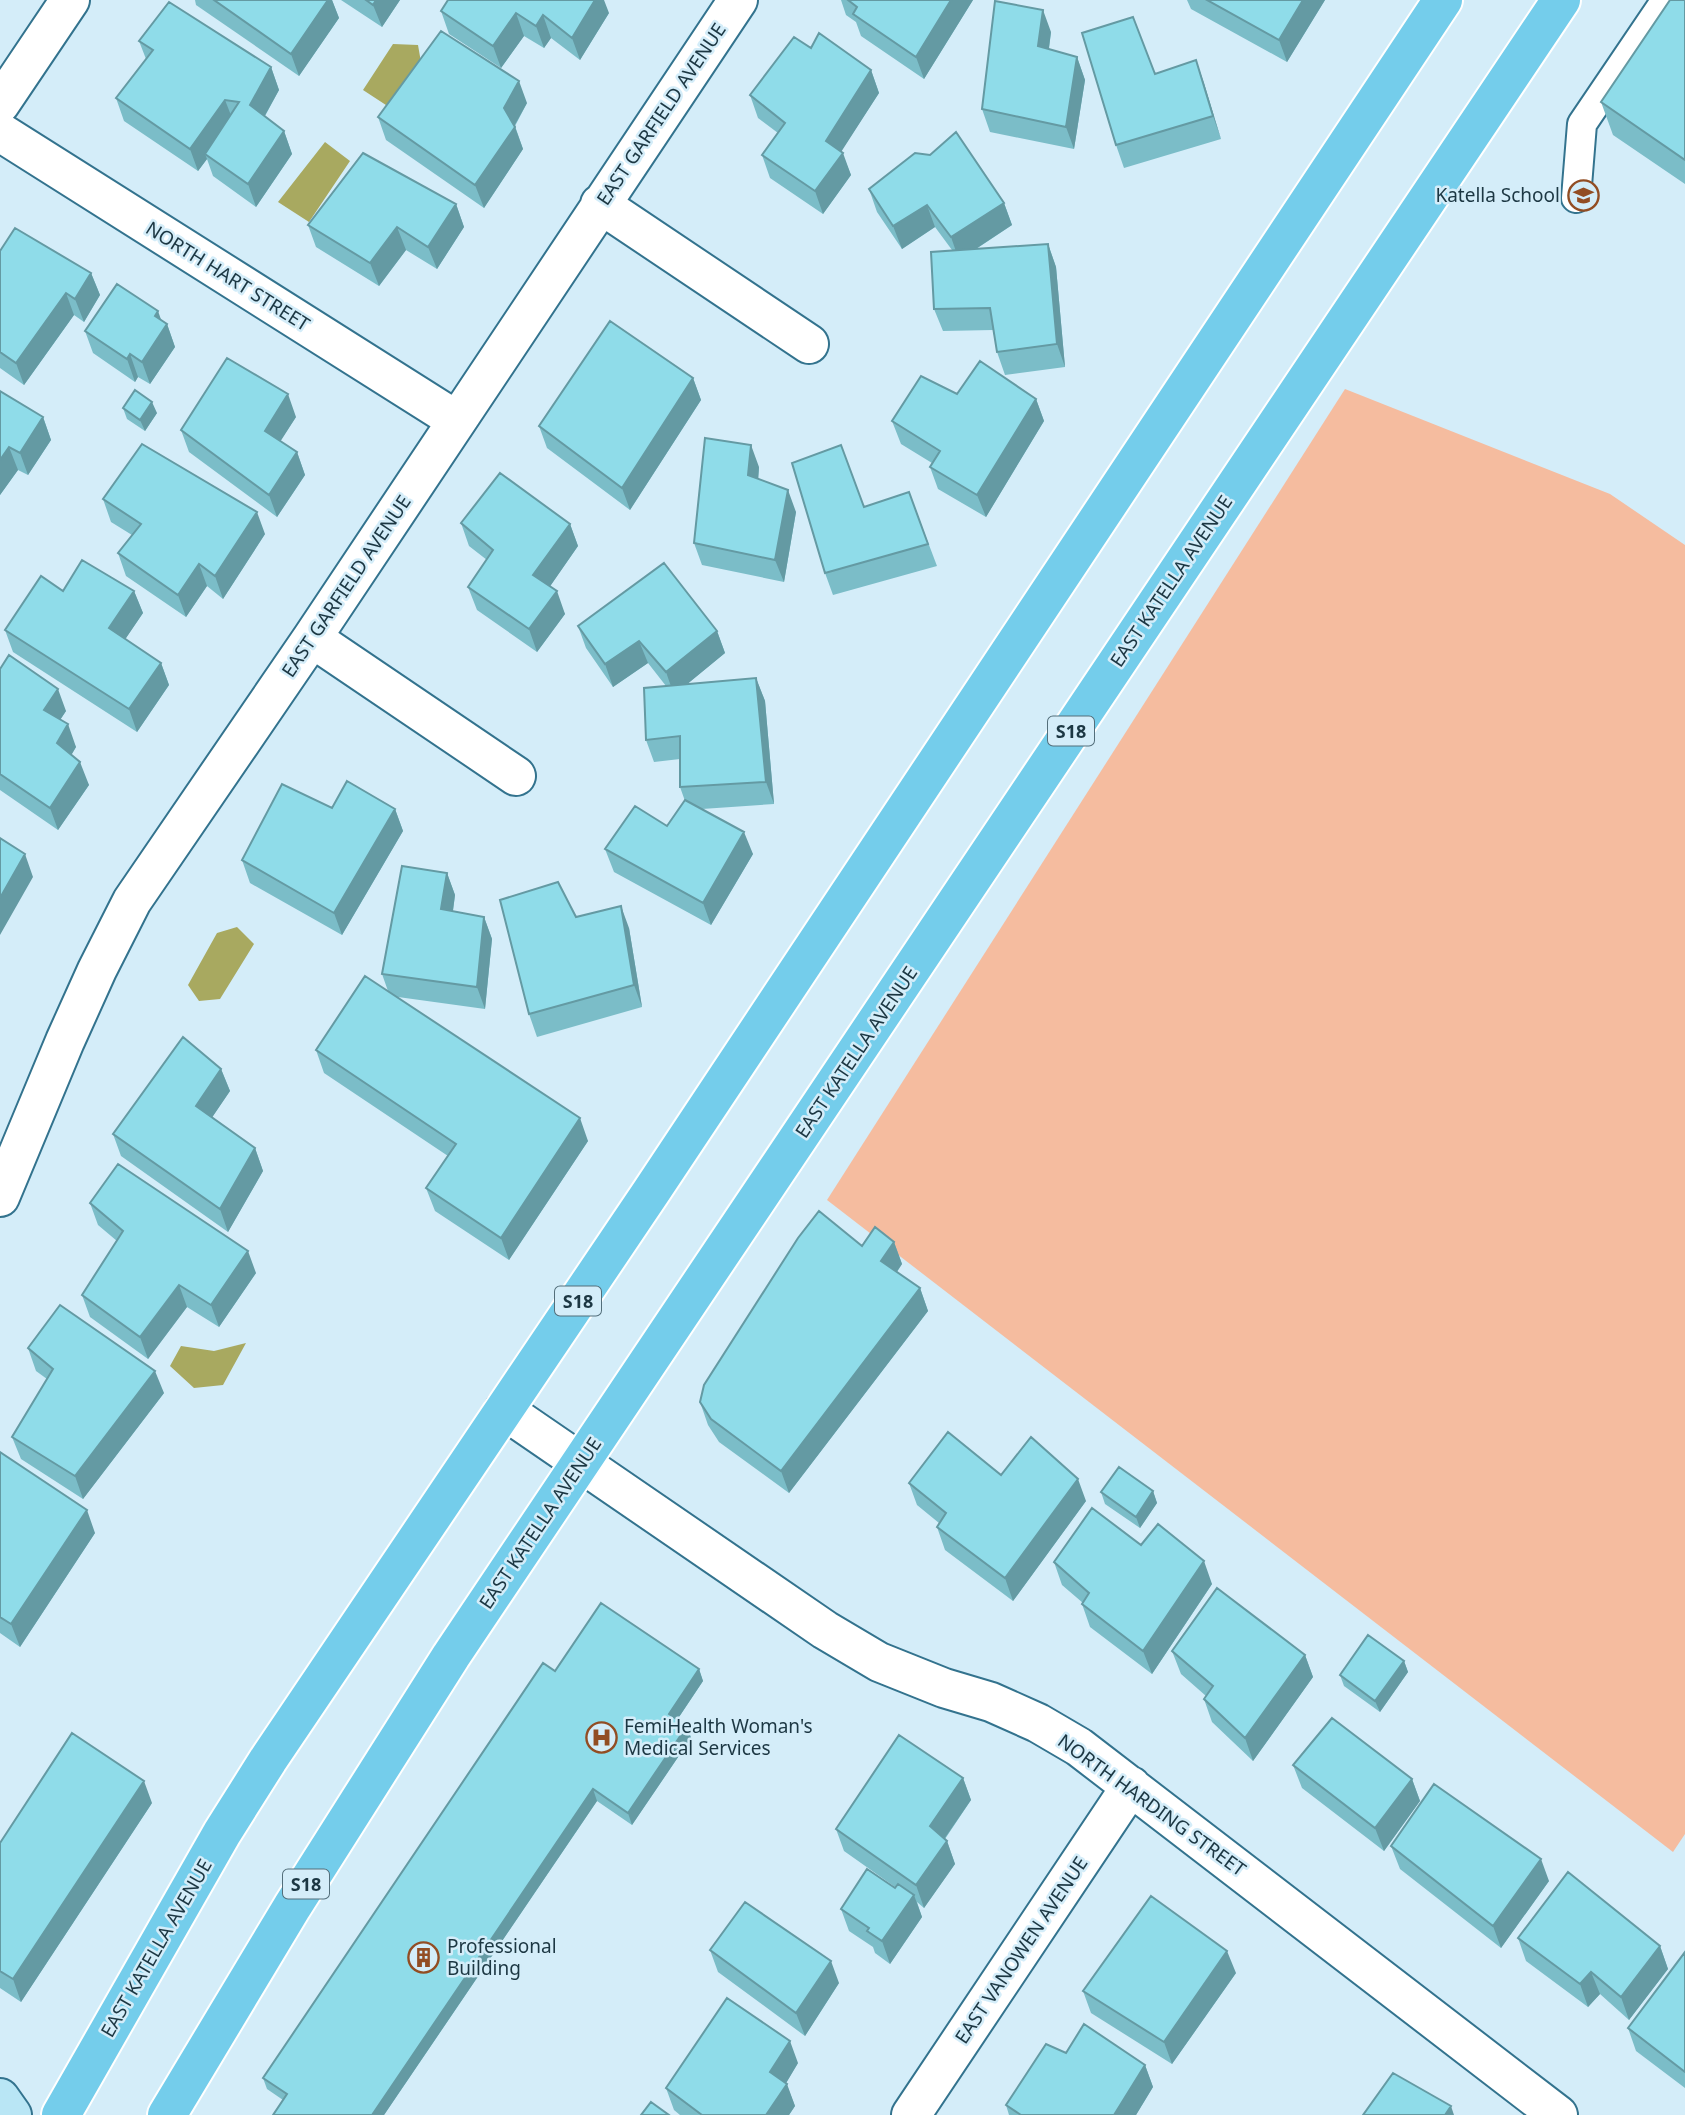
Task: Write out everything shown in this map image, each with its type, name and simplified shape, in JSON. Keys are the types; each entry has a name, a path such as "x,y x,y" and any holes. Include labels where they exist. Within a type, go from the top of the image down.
{"main road":[{"name":"EAST KATELLA AVENUE","path":"61,2115 243,1799 1443,0"},
{"name":"EAST KATELLA AVENUE","path":"167,2115 292,1907 451,1656 1561,0"}],"street":[{"path":"0,104 70,0"},
{"name":"EAST GARFIELD AVENUE","path":"0,1197 65,1041 132,901 312,639 737,0"},
{"name":"NORTH HART STREET","path":"0,132 456,420"},
{"path":"600,204 809,344"},
{"path":"312,639 516,776"},
{"name":"NORTH HARDING STREET","path":"504,1410 825,1630 879,1662 944,1688 991,1702 1038,1723 1079,1747 1558,2115"},
{"name":"EAST VANOWEN AVENUE","path":"911,2115 1130,1786"},
{"path":"0,2098 12,2115"}],"lane":[{"path":"1576,198 1583,124 1666,0"}],"shaded area":[{"path":"393,44 418,45 422,68 389,107 363,90"},
{"path":"325,142 350,161 309,222 278,202"},
{"path":"1345,389 1610,494 1685,545 1685,1834 1673,1852 827,1200"},
{"path":"237,927 254,944 220,999 199,1001 188,985 217,933"},
{"path":"246,1343 223,1385 194,1388 170,1366 181,1346 214,1351"}],"building":[{"path":"214,0 328,0 291,54"},
{"path":"448,0 595,0 572,38 543,15 536,26 516,13 493,46 441,11"},
{"path":"848,0 951,0 916,57 853,14 857,7"},
{"path":"1207,0 1303,0 1279,40"},
{"path":"1670,0 1685,0 1685,160 1601,102"},
{"path":"995,1 1043,10 1038,46 1077,57 1066,127 982,109"},
{"path":"169,2 271,67 250,105 284,131 248,184 205,154 239,102 225,100 190,149 116,98 153,50 139,41"},
{"path":"1133,17 1155,74 1196,60 1213,116 1116,145 1082,33"},
{"path":"441,31 519,81 504,108 515,127 475,185 378,117"},
{"path":"819,33 871,70 826,141 843,153 815,191 762,155 785,123 750,95 794,37 811,48"},
{"path":"956,132 1004,203 951,237 927,205 893,226 869,189 915,153 930,155"},
{"path":"363,153 456,204 428,247 397,227 370,263 308,225"},
{"path":"15,228 91,273 75,299 66,293 16,363 0,352 0,251"},
{"path":"1048,244 1057,344 997,352 990,308 934,309 931,252"},
{"path":"117,284 158,311 155,316 167,324 142,362 130,354 127,359 85,331"},
{"path":"610,321 693,378 622,488 539,426"},
{"path":"227,358 288,394 265,431 297,452 269,495 181,430"},
{"path":"980,361 1036,399 977,495 930,467 940,451 892,421 921,376 957,394"},
{"path":"135,390 152,402 140,420 123,408"},
{"path":"0,391 43,417 20,453 9,447 0,460"},
{"path":"705,438 751,445 748,475 788,490 775,560 694,543"},
{"path":"142,444 257,512 215,576 199,564 178,595 118,553 141,524 103,499"},
{"path":"841,445 864,507 909,492 928,544 825,573 792,463"},
{"path":"500,473 570,524 533,575 557,591 529,629 468,587 493,550 461,523"},
{"path":"82,560 134,591 109,628 161,663 129,709 5,630 41,576 63,591"},
{"path":"664,563 717,631 666,672 639,641 605,664 578,626"},
{"path":"9,655 58,689 44,710 68,724 57,743 80,762 50,808 0,774 0,669"},
{"path":"756,678 766,782 680,787 680,736 646,740 644,688"},
{"path":"347,781 395,809 334,913 242,860 282,784 332,808"},
{"path":"685,800 744,832 703,903 605,849 635,806 667,826"},
{"path":"0,838 25,854 0,898"},
{"path":"402,866 447,873 441,909 484,917 477,987 382,974"},
{"path":"558,882 576,917 621,906 634,985 529,1014 500,900"},
{"path":"365,976 580,1118 501,1238 426,1188 456,1144 316,1050"},
{"path":"183,1037 221,1069 196,1106 255,1148 220,1209 113,1134"},
{"path":"118,1164 248,1251 211,1305 179,1285 140,1337 82,1295 123,1231 90,1203"},
{"path":"819,1211 862,1246 875,1227 894,1242 881,1261 920,1288 781,1471 711,1419 700,1402 704,1385 798,1238"},
{"path":"60,1305 155,1371 75,1476 12,1437 53,1369 28,1348"},
{"path":"948,1432 1001,1475 1031,1437 1078,1479 1005,1578 937,1527 946,1513 909,1483"},
{"path":"0,1452 87,1510 11,1624 0,1617"},
{"path":"1119,1467 1153,1491 1136,1517 1101,1492"},
{"path":"1092,1508 1141,1545 1158,1524 1204,1561 1143,1651 1082,1604 1089,1593 1054,1562"},
{"path":"1217,1588 1305,1655 1245,1738 1204,1699 1213,1686 1172,1651"},
{"name":"Professional Building","path":"601,1603 699,1669 669,1714 687,1726 628,1813 593,1789 372,2115 273,2115 287,2094 263,2078 543,1663 555,1671"},
{"path":"1368,1635 1404,1661 1375,1701 1340,1675"},
{"path":"1332,1718 1412,1779 1375,1828 1293,1765"},
{"path":"72,1733 144,1781 13,1979 0,1971 0,1843"},
{"path":"899,1735 963,1778 930,1826 947,1841 916,1885 836,1829"},
{"path":"1434,1784 1541,1859 1493,1926 1391,1846"},
{"path":"867,1869 895,1888 898,1884 914,1895 882,1941 867,1931 869,1928 841,1909"},
{"path":"1568,1872 1660,1946 1621,1997 1591,1972 1580,1984 1518,1938"},
{"path":"1151,1896 1227,1951 1164,2042 1083,1991"},
{"path":"745,1902 831,1961 796,2013 710,1950"},
{"path":"1685,1952 1685,2072 1628,2028"},
{"path":"727,1998 790,2041 770,2072 787,2084 766,2115 702,2115 666,2088"},
{"path":"1084,2024 1145,2065 1114,2115 1021,2115 1006,2105 1046,2044 1066,2053"},
{"path":"1393,2073 1451,2106 1445,2115 1363,2115"},
{"path":"651,2102 669,2115 641,2115"}],"place":[{"name":"Katella School","path":"1583,195"},
{"name":"FemiHealth Woman's Medical Services","path":"601,1737"},
{"name":"Professional Building","path":"424,1957"}]}
